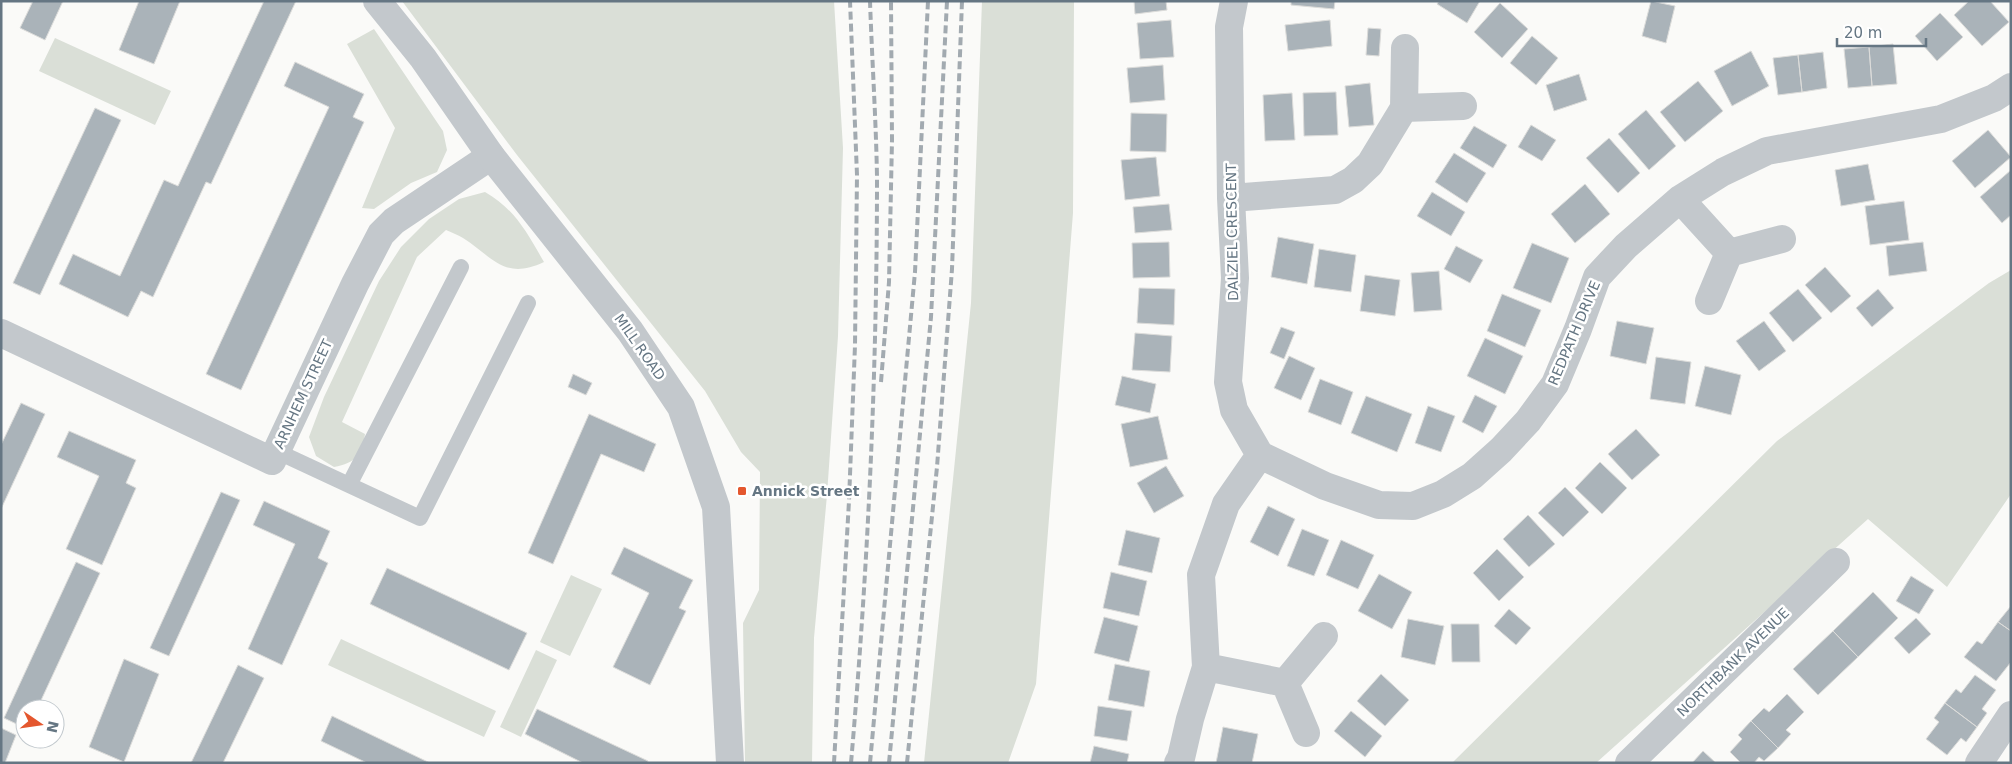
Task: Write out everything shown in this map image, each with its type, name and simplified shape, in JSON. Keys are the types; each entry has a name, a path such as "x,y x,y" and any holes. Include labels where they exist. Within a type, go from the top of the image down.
{"street":[{"name":"MILL ROAD","path":"377,1 423,58 492,156 630,331 681,407 716,507 730,763"},
{"name":"DALZIEL CRESCENT","path":"1234,1 1229,27 1231,198 1235,278 1228,382 1234,410 1260,455"},
{"path":"1231,198 1335,190 1354,180 1370,164 1404,108 1405,48"},
{"name":"REDPATH DRIVE","path":"1260,455 1325,486 1379,505 1413,506 1443,494 1472,476 1501,450 1528,421 1555,384 1598,277 1626,246 1680,199 1723,172 1767,151 1941,119 1994,98 2011,87"},
{"path":"1404,108 1463,106"},
{"name":"ARNHEM STREET","path":"1,333 272,461 355,284 381,234 394,221 492,156"},
{"path":"1680,199 1729,253"},
{"path":"1729,253 1782,239"},
{"path":"1709,301 1729,253"},
{"path":"1178,763 1206,668 1200,575 1226,504 1260,455"},
{"name":"NORTHBANK AVENUE","path":"1629,763 1836,562"},
{"path":"1285,683 1324,636"},
{"path":"1206,668 1285,683"},
{"path":"1285,683 1306,732"},
{"path":"1979,763 2011,715"}],"lane":[{"path":"349,485 461,267"},
{"path":"276,452 420,518 528,303"}],"shaded area":[{"path":"402,1 834,1 843,148 838,336 827,495 814,638 812,763 745,763 743,623 759,590 760,472 741,452 705,391 517,155"},
{"path":"982,1 1074,1 1073,213 1036,684 1008,763 924,763 971,303"},
{"path":"374,29 443,131 447,150 437,172 411,183 374,209 362,208 395,128 347,44"},
{"path":"55,38 171,91 155,125 39,71"},
{"path":"485,192 504,206 519,222 544,262 519,269 509,268 491,259 463,238 446,230 417,257 342,422 365,434 360,453 348,463 334,467 316,456 309,437 324,397 379,281 401,247 429,219 459,199"},
{"path":"2011,270 2011,494 1947,587 1868,519 1596,763 1452,763 1777,441 1989,283"},
{"path":"571,575 602,589 570,656 540,642"},
{"path":"341,639 496,711 484,737 328,665"},
{"path":"536,650 557,660 521,737 500,727"}],"building":[{"path":"33,1 63,1 45,40 20,28"},
{"path":"139,1 180,1 154,64 119,50"},
{"path":"264,1 296,1 211,184 206,182 153,297 141,291 128,317 59,284 73,254 120,276 164,180 178,186"},
{"path":"1134,1 1166,1 1167,10 1135,14"},
{"path":"1291,1 1335,1 1334,9 1291,5"},
{"path":"1439,1 1480,1 1467,23 1437,4"},
{"path":"1651,1 1675,6 1666,43 1642,36"},
{"path":"1969,1 1990,1 2009,22 1982,46 1954,15"},
{"path":"1500,3 1528,29 1502,58 1474,32"},
{"path":"1940,13 1963,37 1937,61 1915,36"},
{"path":"1171,20 1174,57 1140,59 1137,23"},
{"path":"1330,20 1332,46 1288,51 1285,25"},
{"path":"1368,28 1381,29 1379,56 1366,55"},
{"path":"1532,36 1558,58 1536,85 1510,63"},
{"path":"1893,44 1897,84 1872,86 1869,47"},
{"path":"1869,47 1872,86 1848,88 1844,49"},
{"path":"1751,51 1769,86 1732,106 1714,71"},
{"path":"1823,52 1827,88 1802,92 1798,55"},
{"path":"1798,55 1802,92 1778,95 1773,58"},
{"path":"295,62 364,94 353,117 364,122 241,390 206,374 329,107 284,86"},
{"path":"1163,65 1165,100 1130,103 1127,68"},
{"path":"1579,74 1587,100 1554,111 1546,85"},
{"path":"1698,81 1723,111 1685,142 1660,112"},
{"path":"1370,83 1374,125 1349,127 1345,86"},
{"path":"1336,92 1338,135 1304,136 1303,93"},
{"path":"1292,93 1295,140 1265,141 1263,95"},
{"path":"95,108 121,120 40,295 13,283"},
{"path":"1646,110 1676,146 1649,170 1618,134"},
{"path":"1131,113 1167,114 1166,152 1130,151"},
{"path":"1531,125 1556,140 1542,161 1518,147"},
{"path":"1474,126 1507,145 1493,168 1460,148"},
{"path":"1988,130 2011,157 1975,188 1952,161"},
{"path":"1609,138 1640,173 1618,193 1586,158"},
{"path":"1454,153 1486,173 1467,203 1435,182"},
{"path":"1156,157 1160,196 1125,200 1121,160"},
{"path":"1868,164 1875,200 1841,206 1835,170"},
{"path":"2011,170 2011,215 2002,223 1980,197"},
{"path":"1585,184 1610,214 1575,243 1551,214"},
{"path":"1432,192 1465,212 1451,236 1417,216"},
{"path":"1904,201 1909,240 1870,245 1865,206"},
{"path":"1169,204 1172,230 1135,233 1133,207"},
{"path":"1278,237 1314,244 1307,284 1271,277"},
{"path":"1169,242 1170,277 1133,278 1132,243"},
{"path":"1923,242 1927,271 1889,276 1886,246"},
{"path":"1532,243 1569,258 1551,303 1513,288"},
{"path":"1456,246 1483,260 1470,283 1444,269"},
{"path":"1319,249 1356,255 1351,292 1314,287"},
{"path":"1825,267 1851,296 1831,313 1805,285"},
{"path":"1439,271 1442,310 1414,312 1411,273"},
{"path":"1365,275 1400,280 1395,316 1360,311"},
{"path":"1139,288 1175,289 1174,325 1137,323"},
{"path":"1798,289 1822,318 1793,342 1769,313"},
{"path":"1878,289 1894,308 1872,327 1856,308"},
{"path":"1502,294 1541,310 1525,347 1487,331"},
{"path":"1617,321 1654,328 1646,364 1610,356"},
{"path":"1764,321 1786,351 1759,371 1736,341"},
{"path":"1281,327 1295,332 1284,359 1270,353"},
{"path":"1135,333 1172,336 1170,372 1132,370"},
{"path":"1485,338 1523,356 1505,394 1467,376"},
{"path":"1289,356 1315,368 1301,400 1274,388"},
{"path":"1656,357 1691,362 1685,404 1650,399"},
{"path":"1705,366 1741,375 1731,415 1695,406"},
{"path":"573,374 592,383 586,395 568,387"},
{"path":"1122,376 1156,384 1150,413 1115,405"},
{"path":"1320,379 1353,392 1341,425 1308,412"},
{"path":"1475,395 1497,406 1483,433 1462,422"},
{"path":"1366,396 1412,414 1397,452 1351,433"},
{"path":"21,403 45,414 1,509 1,445"},
{"path":"1428,406 1455,416 1441,452 1415,443"},
{"path":"589,414 656,444 644,472 601,454 553,564 528,553"},
{"path":"1158,416 1168,459 1130,467 1121,424"},
{"path":"1636,429 1660,455 1632,480 1608,454"},
{"path":"69,431 136,460 126,483 136,488 102,565 66,549 99,476 57,457"},
{"path":"1600,462 1627,488 1602,514 1575,488"},
{"path":"1166,466 1184,496 1154,513 1137,483"},
{"path":"1565,487 1589,512 1563,537 1538,513"},
{"path":"221,492 240,500 169,656 150,648"},
{"path":"264,501 330,531 318,558 328,563 282,665 248,649 295,544 253,525"},
{"path":"1268,506 1295,519 1278,556 1250,542"},
{"path":"1528,515 1555,544 1529,567 1503,539"},
{"path":"1302,529 1329,540 1314,576 1287,566"},
{"path":"1126,530 1160,538 1152,573 1118,565"},
{"path":"1341,540 1374,555 1358,589 1326,575"},
{"path":"624,547 693,580 679,608 686,611 650,685 613,667 649,593 611,574"},
{"path":"1497,549 1524,577 1499,601 1473,573"},
{"path":"76,562 100,573 42,699 15,699 15,723 4,718"},
{"path":"387,568 527,633 509,670 370,604"},
{"path":"1111,572 1147,581 1139,616 1103,608"},
{"path":"1379,574 1412,592 1392,629 1358,611"},
{"path":"1911,576 1934,590 1919,614 1896,601"},
{"path":"1873,592 1898,618 1858,657 1833,631"},
{"path":"2011,606 2011,631 1998,622"},
{"path":"1509,609 1531,628 1516,645 1494,626"},
{"path":"1104,617 1138,626 1129,662 1094,653"},
{"path":"1916,618 1931,634 1909,654 1894,638"},
{"path":"1408,619 1444,626 1435,665 1401,657"},
{"path":"1998,622 2011,631 2011,662 1996,681 1964,657 1977,641 1982,644"},
{"path":"1451,624 1479,624 1480,662 1452,662"},
{"path":"1833,631 1858,657 1818,695 1793,669"},
{"path":"124,659 159,674 124,762 89,747"},
{"path":"1115,664 1150,671 1144,707 1108,700"},
{"path":"238,665 264,678 223,763 191,763"},
{"path":"1381,674 1409,700 1385,726 1357,701"},
{"path":"1975,675 1996,690 1982,709 1987,713 1977,727 1945,703 1956,689 1961,693"},
{"path":"1787,694 1804,712 1786,730 1791,734 1778,748 1751,721 1764,708 1769,712"},
{"path":"1945,703 1977,727 1966,742 1961,738 1947,755 1926,739 1939,722 1934,718"},
{"path":"1098,706 1132,711 1127,741 1094,736"},
{"path":"537,709 648,761 647,763 583,763 525,734"},
{"path":"1351,711 1382,736 1365,757 1334,731"},
{"path":"332,716 430,763 367,763 321,741"},
{"path":"1751,721 1778,748 1764,761 1759,757 1754,763 1741,763 1730,752 1742,739 1738,735"},
{"path":"1223,727 1258,734 1252,763 1216,763"},
{"path":"1,728 15,735 15,738 5,763 1,763"},
{"path":"1094,746 1129,754 1127,763 1090,763"},
{"path":"1703,751 1716,763 1692,763"}],"railway":[{"path":"834,763 849,501 855,345 857,175 850,1"},
{"path":"851,763 867,544 877,250 876,133 870,1"},
{"path":"881,382 889,282 892,140 891,1"},
{"path":"870,763 915,272 928,1"},
{"path":"889,763 931,317 947,1"},
{"path":"907,763 937,467 952,269 962,1"}],"place":[{"name":"Annick Street","path":"742,491"}]}
